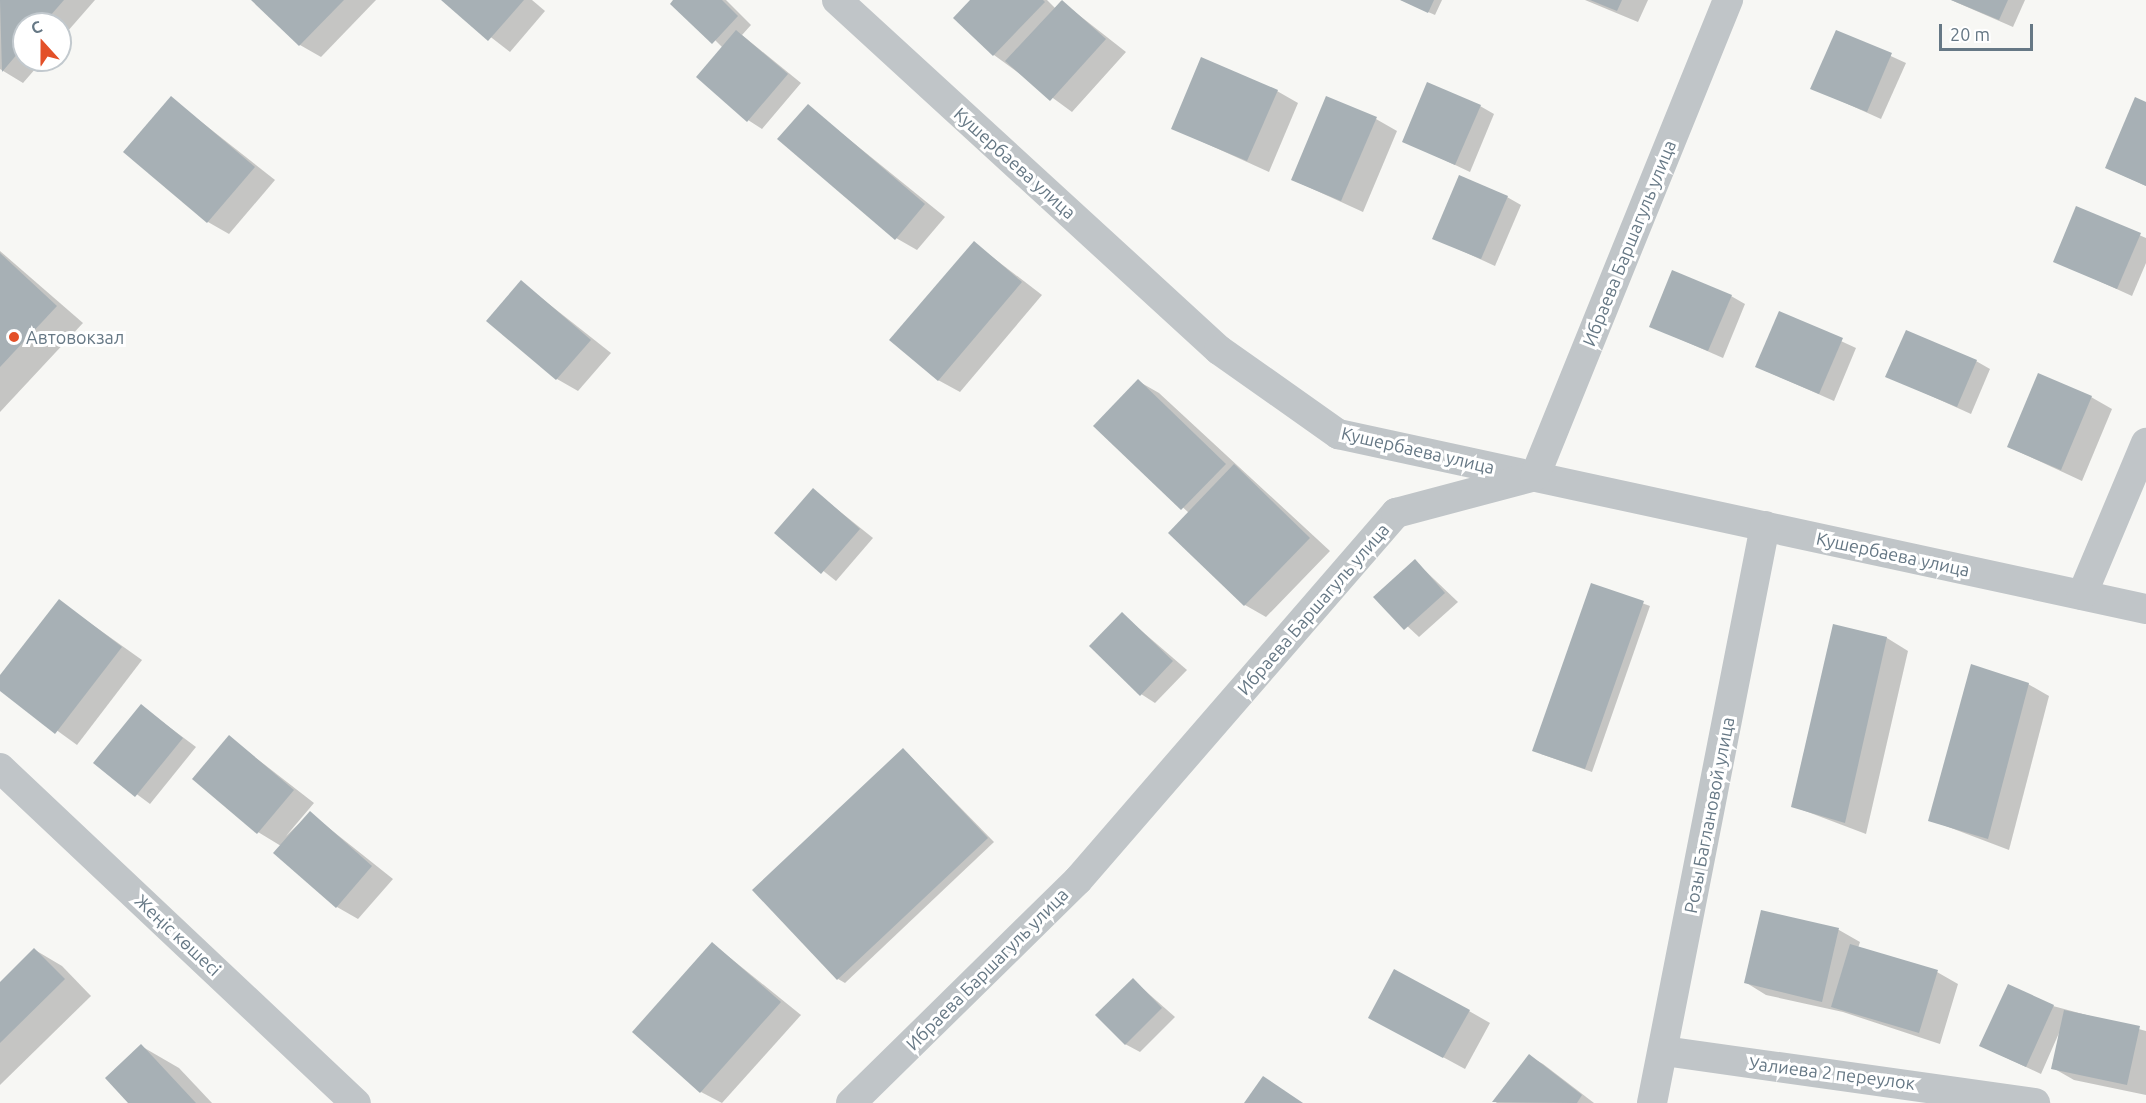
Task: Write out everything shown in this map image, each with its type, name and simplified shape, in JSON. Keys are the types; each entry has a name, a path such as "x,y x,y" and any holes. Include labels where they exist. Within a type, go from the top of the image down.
{"street":[{"name":"Кушербаева улица","path":"837,0 1219,350 1338,434 2146,609"},
{"name":"Ибраева Баршагуль улица","path":"851,1103 1078,880 1396,513 1535,476 1728,0"},
{"path":"2082,595 2146,443"},
{"name":"Розы Баглановой улица","path":"1652,1103 1765,526"},
{"name":"Жеңіс көшесі","path":"0,768 357,1103"},
{"name":"Уалиева 2 переулок","path":"1664,1051 2035,1103"}],"building":[{"path":"0,0 64,0 54,12 12,12 12,60 2,72"},
{"path":"251,0 344,0 299,46"},
{"path":"441,0 524,0 488,41"},
{"path":"673,0 722,0 738,16 712,44 670,4"},
{"path":"970,0 1043,0 1045,2 993,56 953,18"},
{"path":"1062,0 1106,39 1050,101 1005,61"},
{"path":"1400,0 1434,0 1428,13"},
{"path":"1590,0 1622,0 1617,11"},
{"path":"1951,0 2008,0 1999,20"},
{"path":"736,30 788,74 747,122 696,77"},
{"path":"1836,30 1892,53 1867,112 1810,89"},
{"path":"1201,57 1278,90 1247,161 1171,129"},
{"path":"1427,82 1481,105 1455,165 1402,142"},
{"path":"171,96 255,167 207,223 123,152"},
{"path":"1326,96 1377,117 1341,201 1291,180"},
{"path":"2135,97 2146,102 2146,186 2105,168"},
{"path":"808,104 925,204 895,240 777,139"},
{"path":"1459,175 1508,196 1481,259 1432,239"},
{"path":"2076,206 2141,233 2117,289 2053,262"},
{"path":"974,241 1022,282 938,381 889,340"},
{"name":"Автовокзал","path":"0,253 57,306 0,367"},
{"path":"1672,270 1732,295 1708,351 1649,327"},
{"path":"521,280 591,340 556,380 486,321"},
{"path":"1779,311 1843,338 1819,394 1755,367"},
{"path":"1906,330 1977,360 1957,407 1885,377"},
{"path":"2038,373 2092,396 2061,470 2007,447"},
{"path":"1138,379 1226,464 1181,510 1093,426"},
{"path":"1234,464 1310,538 1244,606 1168,533"},
{"path":"813,488 860,529 821,574 774,533"},
{"path":"1415,559 1445,593 1404,630 1373,597"},
{"path":"1591,583 1644,601 1585,769 1532,751"},
{"path":"59,599 122,647 55,734 0,691 0,675"},
{"path":"1122,612 1173,661 1140,696 1089,646"},
{"path":"1833,624 1887,637 1845,823 1791,807"},
{"path":"1971,664 2029,683 1988,839 1928,821"},
{"path":"141,704 183,738 135,797 93,763"},
{"path":"229,735 294,790 257,834 192,779"},
{"path":"903,748 988,838 837,980 752,890"},
{"path":"310,811 372,866 336,908 273,853"},
{"path":"1761,910 1839,928 1822,1002 1744,983"},
{"path":"712,942 781,1002 700,1093 632,1032"},
{"path":"1850,944 1938,970 1919,1033 1831,1007"},
{"path":"34,948 65,979 0,1043 0,982"},
{"path":"1394,969 1470,1010 1443,1058 1368,1018"},
{"path":"1133,978 1162,1008 1125,1045 1095,1015"},
{"path":"2008,984 2054,1005 2026,1067 1979,1046"},
{"path":"2064,1010 2140,1026 2127,1085 2051,1069"},
{"path":"141,1044 196,1103 128,1103 105,1078"},
{"path":"1529,1054 1582,1095 1577,1103 1492,1102"},
{"path":"1263,1076 1303,1103 1244,1103"}],"place":[{"name":"Автовокзал","path":"14,337"}]}
